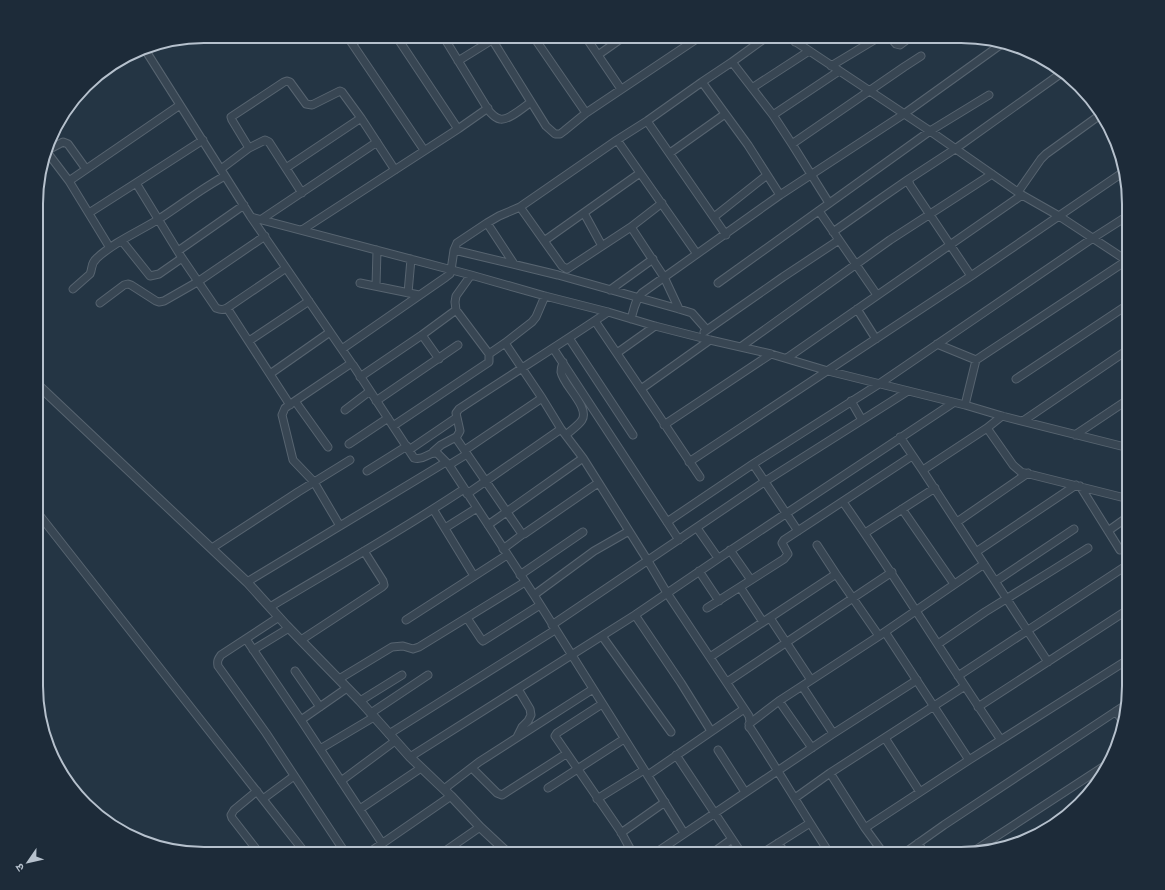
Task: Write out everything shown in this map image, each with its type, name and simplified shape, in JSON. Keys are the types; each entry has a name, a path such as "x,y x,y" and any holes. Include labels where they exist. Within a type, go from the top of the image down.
{"street":[{"path":"401,43 458,129"},
{"path":"447,43 489,111 495,117 504,120 531,102"},
{"path":"458,61 484,43"},
{"path":"494,43 546,126 555,134 560,134 586,112 691,43"},
{"path":"538,43 586,112"},
{"path":"590,43 621,90"},
{"path":"598,55 615,43"},
{"path":"342,349 446,278 450,274 454,250 457,243 499,216 520,207 758,43"},
{"path":"797,43 930,131 1020,193 1122,256"},
{"path":"831,66 869,43"},
{"path":"352,44 424,150"},
{"path":"631,319 635,302 638,297 664,277 726,235 780,195 904,114 997,47"},
{"path":"752,88 809,51"},
{"path":"147,53 251,216 414,458 424,458 441,445 456,437 460,431 456,418 457,411 608,312"},
{"path":"792,144 921,56"},
{"path":"732,62 773,115 829,203"},
{"path":"773,115 839,71"},
{"path":"833,232 911,177 955,149 1058,75"},
{"path":"249,148 232,120 232,117 287,81 290,82 306,104 309,105 312,105 340,91 342,92 395,170"},
{"path":"702,82 748,145 780,195"},
{"path":"718,282 930,131 989,95"},
{"path":"69,181 180,106"},
{"path":"302,230 488,108"},
{"path":"670,153 725,114"},
{"path":"787,358 951,245 1020,193 1041,159 1046,154 1097,117"},
{"path":"286,168 361,118"},
{"path":"647,121 726,235"},
{"path":"89,213 203,140"},
{"path":"221,169 249,148 262,140 267,140 302,193"},
{"path":"617,140 697,254"},
{"path":"53,148 65,142 86,169"},
{"path":"262,219 377,142"},
{"path":"51,155 69,181 110,248"},
{"path":"544,241 640,173"},
{"path":"742,346 930,214 992,174"},
{"path":"714,217 767,175"},
{"path":"689,462 971,276 1119,175"},
{"path":"73,289 90,274 92,263 96,258 159,219 208,185 225,176"},
{"path":"910,179 910,185 971,276"},
{"path":"136,183 182,258 216,308 220,310 227,308 286,268"},
{"path":"520,207 562,266 568,269 631,227 662,204"},
{"path":"178,251 244,205"},
{"path":"819,210 877,295"},
{"path":"584,213 602,246"},
{"path":"251,216 655,326 710,340 742,346 828,371 954,402 1002,416 1122,446"},
{"path":"668,522 753,464 878,384 1122,219"},
{"path":"487,223 514,264"},
{"path":"631,227 664,277 679,309"},
{"path":"100,303 124,285 128,284 156,301 164,301 199,281 265,236"},
{"path":"697,337 839,240"},
{"path":"122,241 152,277 159,274 182,258"},
{"path":"376,286 377,250"},
{"path":"454,250 514,264 692,313 707,330"},
{"path":"408,293 411,259"},
{"path":"610,290 653,259"},
{"path":"965,405 976,360 1122,264"},
{"path":"393,426 489,362 489,354 456,310 456,296 472,275"},
{"path":"360,283 419,295"},
{"path":"489,354 532,322 536,317 545,296"},
{"path":"249,341 309,301"},
{"path":"227,308 270,374 328,447"},
{"path":"857,309 876,339"},
{"path":"1016,379 1122,309"},
{"path":"360,376 422,335 456,310"},
{"path":"595,321 700,477"},
{"path":"616,353 655,326"},
{"path":"270,374 330,332"},
{"path":"422,335 439,359"},
{"path":"569,338 633,435"},
{"path":"641,389 710,340"},
{"path":"505,343 561,429 582,458 667,593 750,718 749,724 751,730 778,770 825,847"},
{"path":"937,344 976,360"},
{"path":"376,401 458,345"},
{"path":"553,348 679,540"},
{"path":"664,425 771,354"},
{"path":"1023,421 1122,354"},
{"path":"563,362 561,372 579,402 582,408 583,416 581,421 566,435"},
{"path":"340,526 314,482 293,460 282,415 285,408 292,402 348,364 352,364"},
{"path":"43,390 247,582 289,628 360,701 410,757 502,847"},
{"path":"345,410 370,391"},
{"path":"389,734 554,627 764,482 908,391"},
{"path":"247,582 447,464 542,398"},
{"path":"851,401 862,420"},
{"path":"410,757 635,615 718,558 954,402"},
{"path":"1075,435 1122,404"},
{"path":"923,471 1002,416"},
{"path":"349,444 388,418"},
{"path":"367,470 408,448 456,418"},
{"path":"986,428 1013,465 1021,472 1122,497"},
{"path":"270,607 433,509 485,481 561,429"},
{"path":"456,437 523,534"},
{"path":"900,438 935,488 1048,662"},
{"path":"433,452 439,454 447,464 477,508 534,595 684,834"},
{"path":"707,608 787,557 788,554 782,541 912,456"},
{"path":"488,525 582,458"},
{"path":"212,548 350,460"},
{"path":"753,464 798,531"},
{"path":"957,522 1028,473"},
{"path":"406,620 474,576 505,552 523,534 598,483"},
{"path":"1078,486 1120,550"},
{"path":"976,552 1078,486"},
{"path":"865,534 935,488"},
{"path":"843,502 892,572 978,707 1001,740"},
{"path":"444,528 477,508"},
{"path":"433,509 474,576"},
{"path":"902,509 954,584"},
{"path":"43,520 254,793 263,799 301,847"},
{"path":"1108,531 1122,521"},
{"path":"697,528 718,558"},
{"path":"996,581 1074,530"},
{"path":"534,595 594,551 629,531"},
{"path":"520,575 584,532"},
{"path":"817,545 852,599 882,634 917,680 969,760"},
{"path":"938,644 985,612 1088,548"},
{"path":"730,550 751,580"},
{"path":"301,640 384,585 364,551"},
{"path":"749,724 779,701 882,634 984,564"},
{"path":"958,676 1122,569"},
{"path":"699,571 719,601"},
{"path":"727,682 892,572"},
{"path":"710,657 836,574"},
{"path":"339,679 392,647 419,647 525,582"},
{"path":"740,587 763,622"},
{"path":"467,618 483,641 540,605"},
{"path":"978,707 1122,614"},
{"path":"635,615 681,683 711,731"},
{"path":"279,617 221,656 217,662 218,666 341,847"},
{"path":"770,618 811,680"},
{"path":"253,650 289,628"},
{"path":"602,636 671,732"},
{"path":"246,639 382,843"},
{"path":"866,828 969,760 1122,663"},
{"path":"295,671 320,707"},
{"path":"360,701 402,675"},
{"path":"320,749 373,715 428,675"},
{"path":"664,847 833,733 917,680"},
{"path":"802,686 833,733"},
{"path":"795,798 965,686"},
{"path":"301,720 347,688"},
{"path":"517,738 522,727 528,722 531,715 530,709 518,689"},
{"path":"444,789 472,768 593,689"},
{"path":"779,701 812,748"},
{"path":"602,704 555,735 555,739 621,833 629,847"},
{"path":"914,847 1121,708"},
{"path":"597,799 676,755 744,709"},
{"path":"1116,711 1119,716"},
{"path":"885,738 920,792"},
{"path":"548,788 624,739"},
{"path":"341,780 395,741"},
{"path":"718,750 746,792"},
{"path":"472,768 497,793 502,795 566,754"},
{"path":"676,755 737,847"},
{"path":"360,809 421,768"},
{"path":"982,846 1098,770"},
{"path":"830,774 879,847"},
{"path":"263,799 294,776"},
{"path":"254,793 234,810 231,815 255,847"},
{"path":"376,847 451,796"},
{"path":"621,833 665,802"},
{"path":"771,847 810,823"},
{"path":"450,847 480,827"},
{"path":"721,847 732,839"},
{"path":"778,842 781,847"}]}
